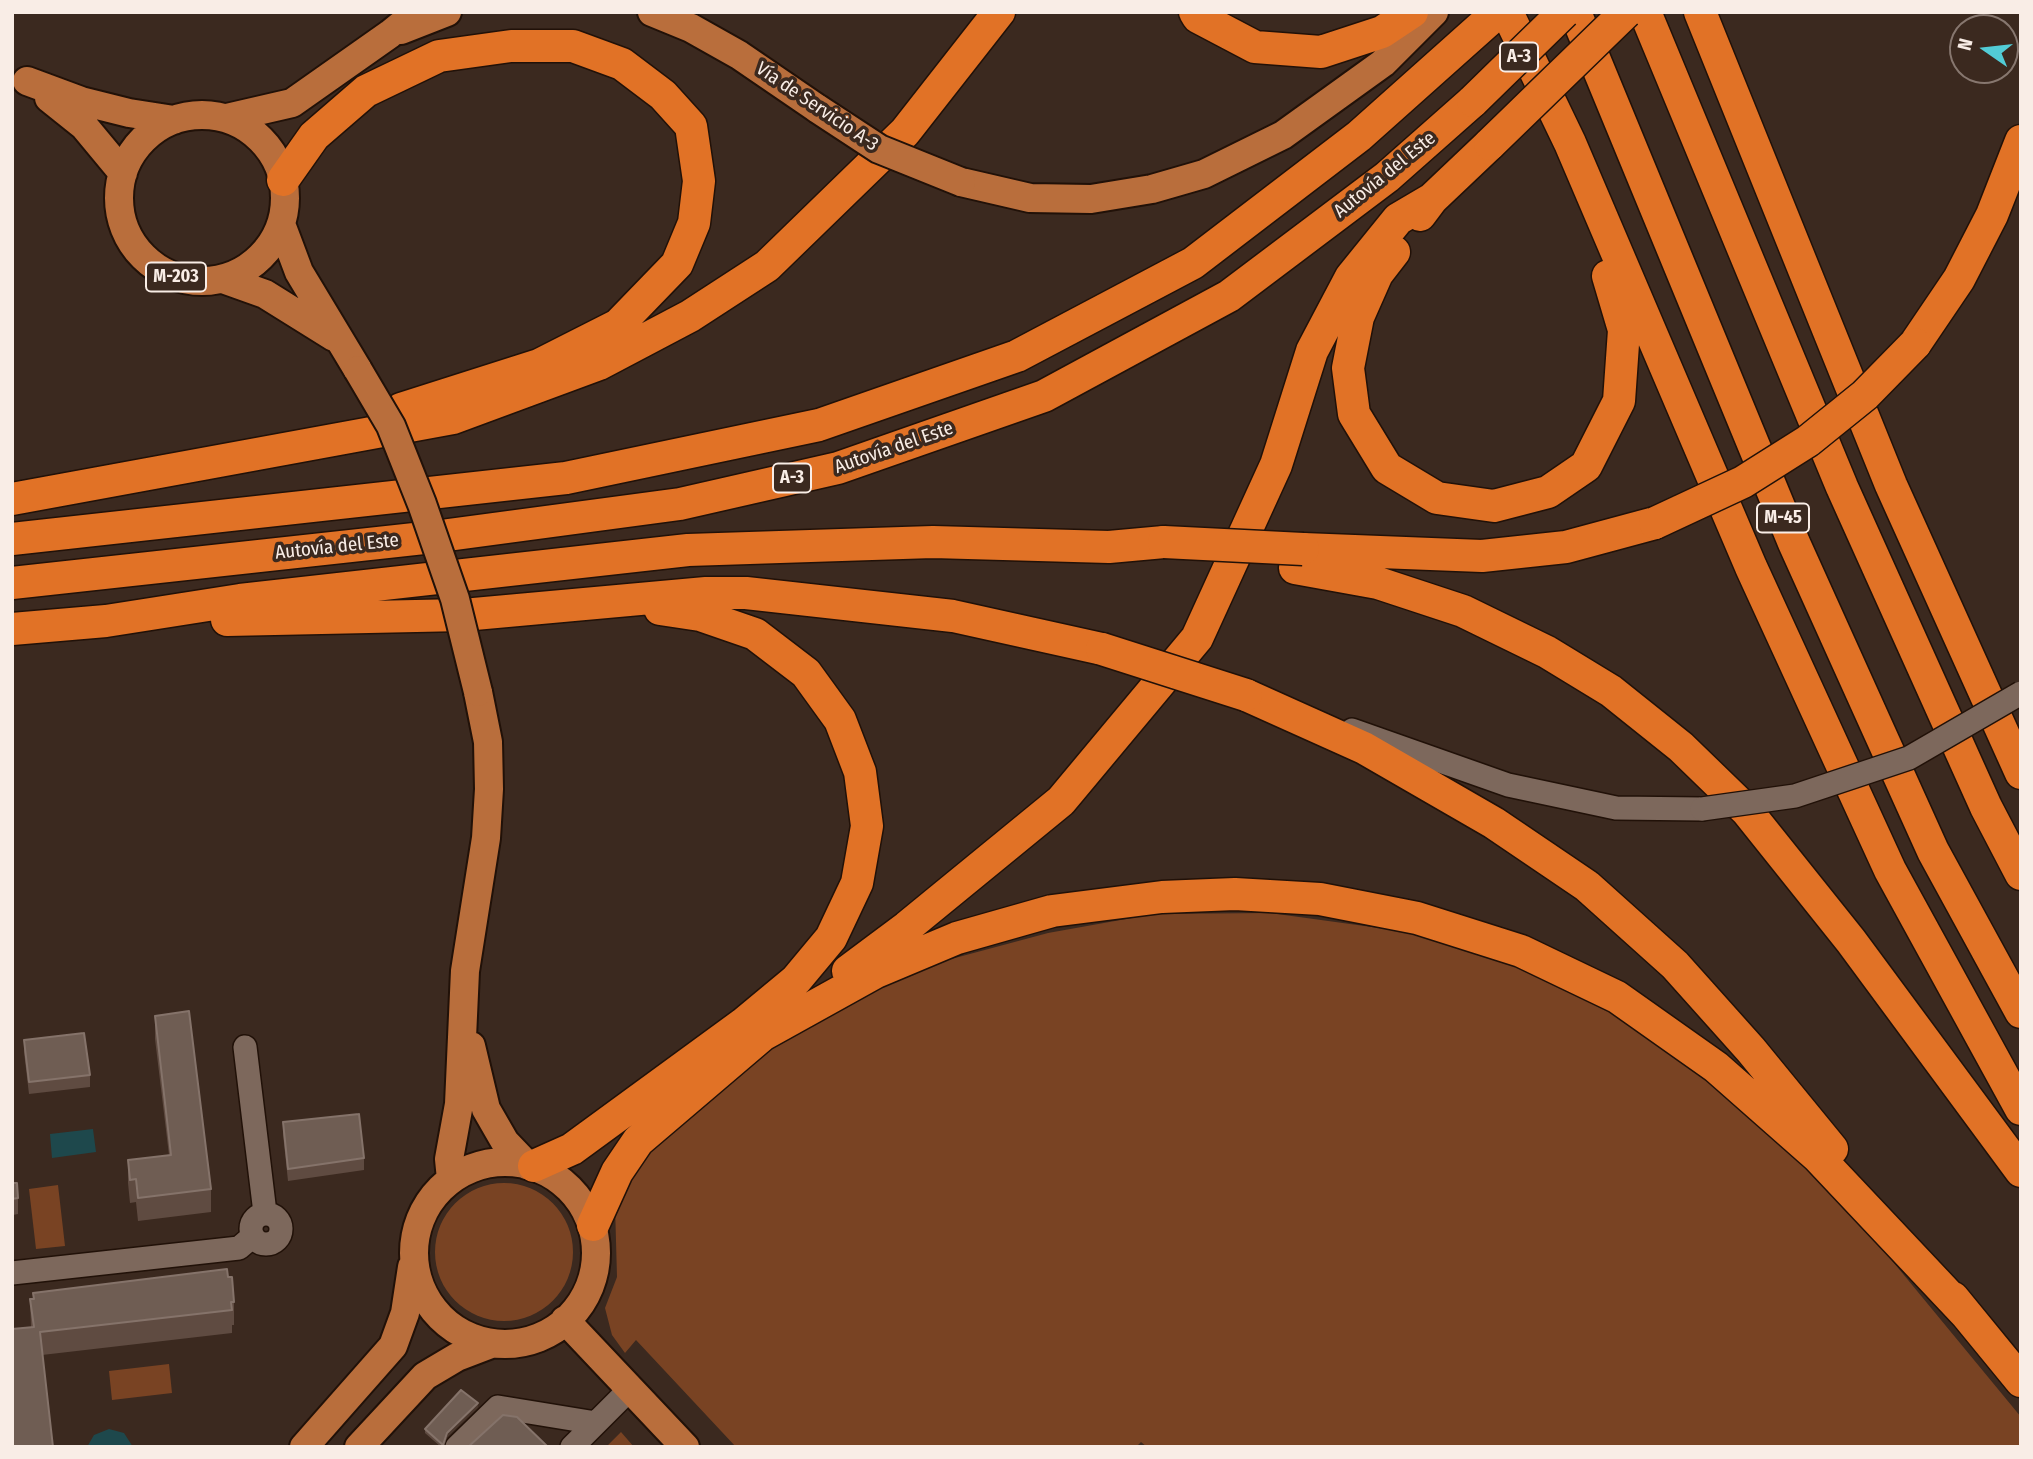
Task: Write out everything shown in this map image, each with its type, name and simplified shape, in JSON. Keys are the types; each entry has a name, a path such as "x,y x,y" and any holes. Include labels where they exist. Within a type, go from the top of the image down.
{"highway":[{"path":"1195,12 1198,18 1255,47 1321,52 1382,32 1412,12"},
{"name":"A-3","path":"12,539 566,478 819,425 1017,356 1193,263 1359,136 1454,54 1497,12"},
{"path":"1507,12 1570,143 1751,567 1890,870 2021,1109"},
{"name":"Autovía del Este","path":"12,583 433,537 680,503 838,468 1044,396 1229,296 1387,177 1473,101 1564,12"},
{"name":"M-45","path":"1575,12 1794,543 1933,850 2021,1012"},
{"path":"1570,143 1624,330 1619,401 1586,466 1548,492 1494,506 1437,498 1387,468 1354,414 1348,369 1358,317 1377,274 1432,199 1626,12"},
{"path":"1645,12 1842,487 1986,807 2021,874"},
{"path":"1700,12 1891,485 2021,773"},
{"path":"12,499 247,458 453,418 599,364 690,316 766,266 905,132 992,20"},
{"path":"247,458 275,444 433,401 539,366 618,325 677,264 694,223 699,181 691,126 663,95 622,64 573,46 511,46 439,56 366,91 314,136 284,180"},
{"path":"106,621 240,600 688,550 933,542 1109,547 1299,559 1482,556 1566,547 1655,523 1743,482 1808,441 1865,395 1915,344 1959,279 1992,215 2021,141"},
{"path":"593,1225 617,1172 638,1141 757,1038 907,928 1061,801 1197,638 1276,465 1312,351 1351,277 1398,219 1432,199"},
{"path":"1299,559 1463,611 1548,652 1611,691 1681,747 1765,832 1851,941 2021,1171"},
{"path":"12,629 106,621 463,615 706,593 746,593 953,616 1102,649 1246,695 1364,748 1494,822 1587,886 1675,965 1751,1050 2021,1381"},
{"path":"530,1165 572,1149 743,1024 796,980 831,938 857,883 867,826 860,772 840,720 806,673 755,634 700,615 610,601"},
{"path":"757,1038 887,967 957,938 1052,911 1162,897 1235,894 1320,899 1417,918 1521,951 1617,997 1717,1067 1818,1157 1966,1314"}],"main road":[{"path":"227,118 292,103 390,34 416,12"},
{"path":"390,34 447,12"},
{"name":"Vía de Servicio A-3","path":"652,12 691,28 739,55 879,149 961,182 1030,198 1091,199 1152,189 1204,174 1283,135 1382,63 1434,12"},
{"name":"M-203","path":"20,76 81,101 129,114 174,120"},
{"name":"M-203","path":"20,76 84,126 123,173"},
{"name":"M-203","path":"201,115 227,118 256,135 274,156 284,180 285,205 281,224 270,247 243,271 223,279 181,279 145,259 124,226 119,199 123,173 135,149 151,132 174,120 201,115"},
{"path":"281,224 299,272 391,426 455,599 488,742 486,838 465,971 465,1019 459,1104 449,1159 451,1179"},
{"path":"223,279 265,294 339,341"},
{"path":"359,1447 425,1376 457,1357 491,1344 523,1342 565,1320 586,1295 596,1263 593,1225 581,1199 563,1179 530,1165 505,1142 486,1109 465,1019"},
{"path":"304,1447 393,1346 405,1313 414,1241 425,1205 451,1179 482,1166 530,1165"},
{"path":"412,1261 418,1284 429,1305 446,1324 465,1336 491,1344"},
{"path":"565,1320 685,1447"}],"street":[{"path":"1246,695 1508,785 1616,808 1702,809 1795,796 1909,758 2021,693"},
{"path":"12,1273 239,1248 253,1236 265,1244 275,1242 281,1234 279,1219 265,1213 245,1047"},
{"path":"572,1447 630,1389"},
{"path":"457,1447 498,1407 596,1423"}],"shaded area":[{"path":"1270,913 1401,931 1512,963 1609,1008 1703,1076 1828,1183 2021,1417 2021,1447 1147,1447 1141,1442 1136,1447 736,1447 636,1340 625,1353 612,1335 605,1308 617,1277 615,1205 644,1144 786,1036 867,992 940,962 1048,933 1154,914"},
{"path":"504,1183 531,1188 553,1203 568,1225 573,1252 568,1279 553,1301 531,1316 504,1321 477,1316 455,1301 440,1279 435,1252 440,1225 455,1203 477,1188"},
{"path":"58,1185 65,1246 36,1249 29,1189"},
{"path":"169,1364 172,1393 112,1400 109,1371"},
{"path":"621,1432 634,1447 606,1447"}],"water":[{"path":"93,1129 96,1152 52,1158 50,1134"},
{"path":"109,1429 124,1433 133,1447 87,1447 94,1435"}],"building":[{"path":"189,1011 211,1189 138,1198 136,1179 130,1180 128,1160 171,1155 155,1016"},
{"path":"84,1033 90,1075 29,1082 24,1040"},
{"path":"359,1114 364,1158 288,1169 283,1122"},
{"path":"12,1183 17,1183 18,1198 12,1199"},
{"path":"227,1269 228,1277 232,1277 232,1310 40,1332 53,1447 12,1447 12,1329 34,1327 30,1299 34,1299 33,1293"},
{"path":"461,1390 478,1403 447,1433 443,1445 425,1429"},
{"path":"503,1415 517,1417 548,1447 468,1447"}]}
